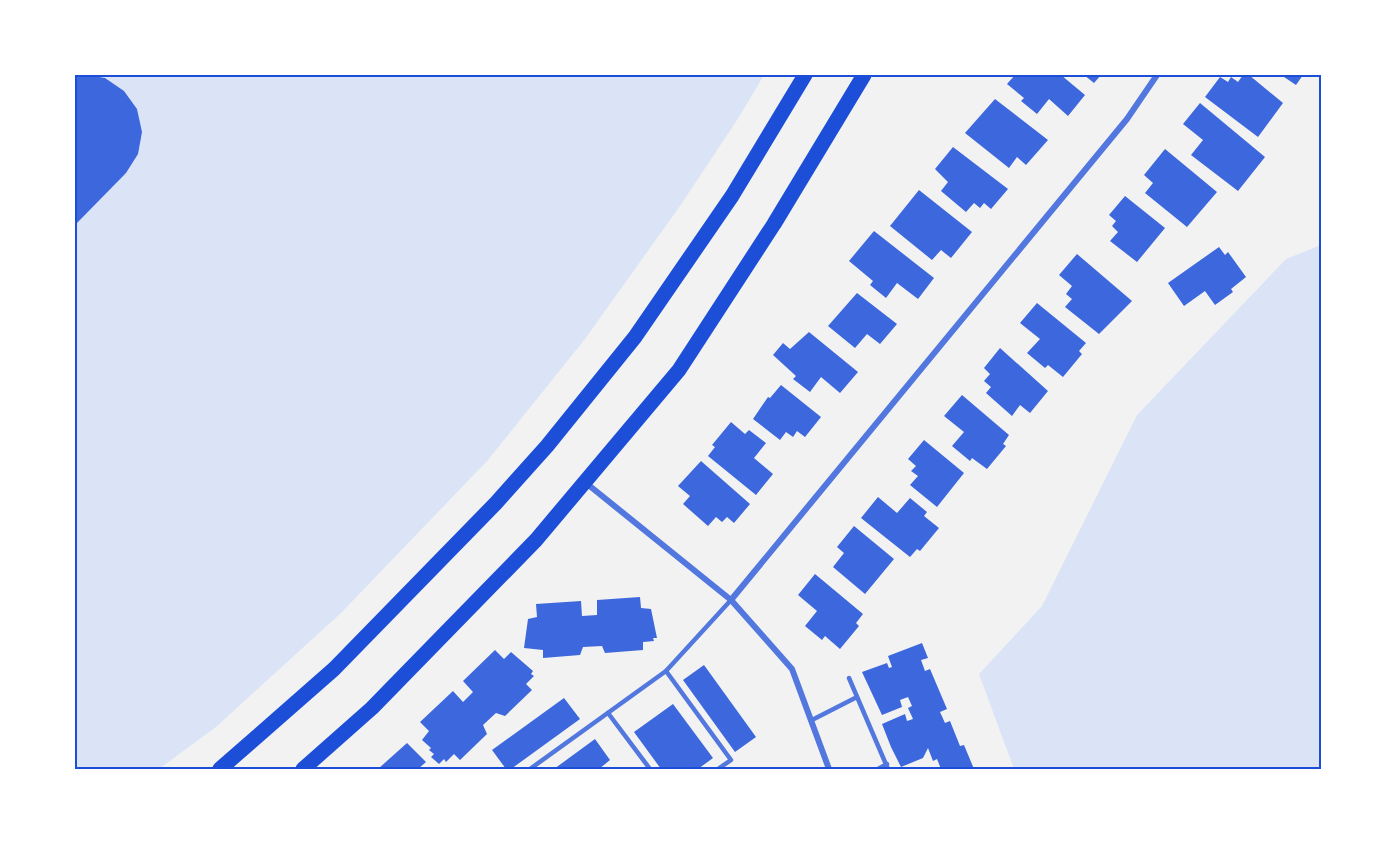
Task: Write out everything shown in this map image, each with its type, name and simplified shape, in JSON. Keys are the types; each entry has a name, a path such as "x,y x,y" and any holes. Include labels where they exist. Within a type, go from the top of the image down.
{"main road":[{"path":"220,769 334,669 496,503 547,446 641,328 732,196 805,75"},
{"path":"303,769 372,708 536,540 679,370 774,224 864,75"}],"street":[{"path":"731,600 1127,118 1157,75"},
{"path":"586,482 731,600 792,669 829,769"}],"lane":[{"path":"530,769 666,671 731,600"},
{"path":"666,671 731,760 718,769"},
{"path":"849,678 888,766 878,769"},
{"path":"812,720 857,696"},
{"path":"608,713 650,769"}],"shaded area":[{"path":"75,75 764,75 680,206 585,339 488,460 341,613 216,727 159,769 75,769"},
{"path":"1321,245 1321,769 1014,769 979,674 1042,606 1137,415 1286,259"}],"building":[{"path":"1015,75 1061,75 1085,95 1068,116 1049,99 1037,114 1021,101 1024,98 1007,84"},
{"path":"1084,75 1101,75 1094,83"},
{"path":"1243,75 1249,75 1283,103 1258,137 1205,97 1220,77 1228,82 1231,77 1238,82"},
{"path":"1281,75 1303,75 1296,85"},
{"path":"75,76 105,78 124,91 137,109 142,132 138,154 126,173 75,225"},
{"path":"995,99 1048,140 1026,165 1017,157 1009,168 965,133"},
{"path":"1200,103 1265,157 1238,191 1191,155 1203,140 1183,124"},
{"path":"953,147 1008,189 991,209 984,203 980,208 974,203 966,212 941,191 948,182 935,169"},
{"path":"1165,149 1217,192 1187,227 1145,193 1153,183 1144,175"},
{"path":"919,190 972,232 951,258 941,250 932,260 890,226"},
{"path":"1125,196 1165,228 1137,262 1110,241 1118,232 1112,226 1116,221 1109,215"},
{"path":"874,231 934,278 918,299 897,283 886,298 870,285 873,281 849,261"},
{"path":"1219,247 1225,255 1228,252 1246,277 1231,289 1233,292 1215,305 1205,291 1184,306 1168,283"},
{"path":"1077,254 1132,301 1099,334 1065,307 1072,299 1066,294 1072,286 1059,275"},
{"path":"857,293 897,324 880,344 867,334 855,348 828,326"},
{"path":"1037,303 1086,343 1079,351 1082,354 1063,377 1048,365 1045,368 1027,353 1040,339 1020,323"},
{"path":"809,332 858,372 840,393 821,377 810,392 793,379 796,376 773,355 783,343 790,349"},
{"path":"1000,348 1048,391 1030,413 1020,405 1012,416 986,393 991,387 984,381 990,374 984,368"},
{"path":"781,385 821,417 805,437 797,431 793,437 786,432 780,440 753,419 768,397 770,398"},
{"path":"962,395 1009,435 1003,444 1006,446 987,469 972,458 970,461 952,446 964,432 944,416"},
{"path":"731,422 745,434 749,430 766,443 754,458 773,474 756,495 708,456 715,447 712,445"},
{"path":"924,440 964,473 937,507 910,485 918,476 911,471 916,466 908,459"},
{"path":"701,461 750,504 734,523 727,517 722,522 716,517 708,526 683,504 690,496 678,486"},
{"path":"878,497 897,513 910,498 927,512 924,516 939,528 920,551 917,549 910,557 861,518"},
{"path":"854,526 894,559 865,594 833,567 844,553 837,547"},
{"path":"815,574 863,614 856,623 859,626 840,649 825,636 822,640 805,626 817,611 798,595"},
{"path":"640,597 641,608 651,609 657,638 653,638 654,641 643,642 643,650 605,653 602,646 583,647 580,655 543,658 543,650 524,648 528,619 537,617 536,604 581,601 582,616 597,615 597,600"},
{"path":"922,643 928,658 921,660 925,671 930,669 947,709 940,712 945,723 950,721 960,746 964,745 974,769 941,769 937,759 933,761 928,748 923,758 901,767 891,747 882,724 905,714 907,721 913,719 908,708 912,706 908,697 900,700 902,707 882,715 862,672 887,663 889,668 892,667 888,656"},
{"path":"495,650 504,659 511,652 533,671 531,674 534,676 526,684 532,690 505,716 496,713 483,725 487,734 460,760 454,754 446,762 444,759 439,764 431,757 434,754 429,750 431,748 422,740 429,731 420,722 453,691 463,702 473,692 463,681"},
{"path":"704,665 756,737 735,752 683,680"},
{"path":"564,698 580,719 511,769 506,769 492,750"},
{"path":"673,704 713,758 698,769 661,769 634,732"},
{"path":"595,739 610,760 599,769 554,769"},
{"path":"407,743 426,762 418,769 378,769"}]}
